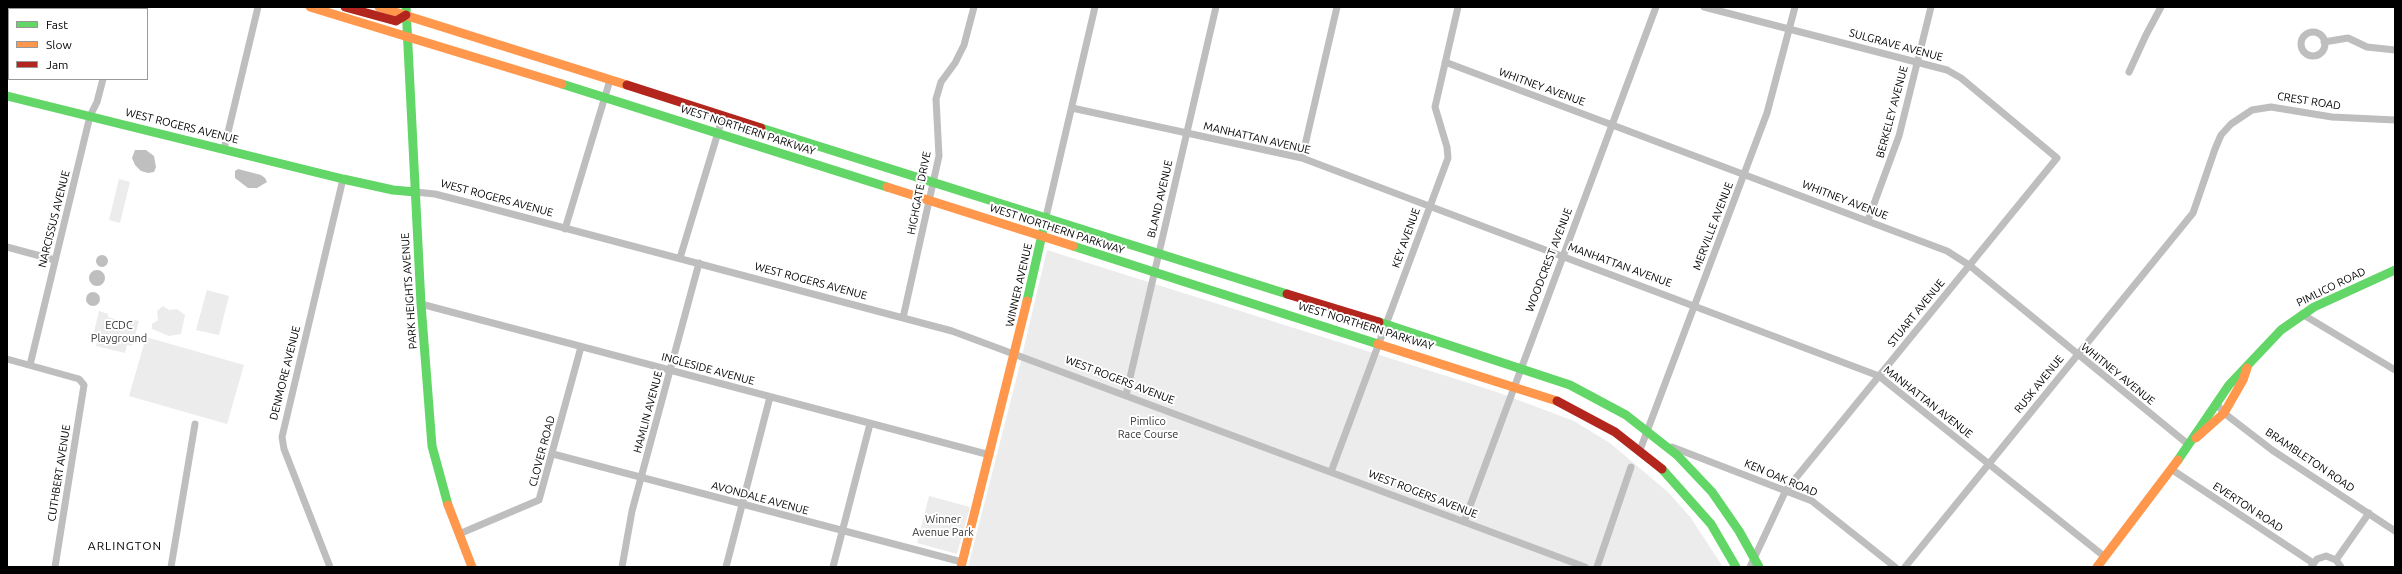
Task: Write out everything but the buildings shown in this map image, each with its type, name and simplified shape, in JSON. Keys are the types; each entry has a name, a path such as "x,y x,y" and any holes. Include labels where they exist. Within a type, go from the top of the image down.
{"main road":[{"name":"WEST NORTHERN PARKWAY","path":"310,7 605,97 1042,237 1513,385 1578,410 1615,432 1640,450 1670,477 1711,524 1736,567"},
{"path":"345,7 396,21 406,11"},
{"name":"WEST NORTHERN PARKWAY","path":"379,7 406,11 610,80 1387,324 1520,367 1570,385 1600,399 1648,430 1666,445 1712,492 1739,531 1759,567"},
{"name":"PARK HEIGHTS AVENUE","path":"406,11 414,192 433,453 438,477 472,567"},
{"name":"WEST ROGERS AVENUE","path":"7,96 343,179 393,190 414,192"},
{"name":"WINNER AVENUE","path":"961,565 1015,354 1046,217"},
{"name":"PIMLICO ROAD","path":"2096,567 2189,445 2216,403 2233,381 2281,330 2302,314 2395,270"},
{"name":"PIMLICO ROAD","path":"2189,445 2224,413 2243,380 2248,366"}],"street":[{"path":"224,149 258,7"},
{"name":"HIGHGATE DRIVE","path":"903,318 934,182 939,145 936,99 941,82 955,63 964,46 974,7"},
{"name":"WINNER AVENUE","path":"1046,217 1095,7"},
{"name":"BLAND AVENUE","path":"1126,395 1216,7"},
{"path":"1302,158 1337,7"},
{"name":"KEY AVENUE","path":"1331,472 1380,343 1449,152 1435,107 1458,7"},
{"name":"WOODCREST AVENUE","path":"1464,522 1513,385 1656,7"},
{"name":"SULGRAVE AVENUE","path":"1704,7 1917,62 1953,73 2057,158"},
{"name":"MERVILLE AVENUE","path":"1640,450 1767,113 1795,7"},
{"name":"BERKELEY AVENUE","path":"1868,220 1897,143 1931,7"},
{"path":"2129,72 2161,7"},
{"path":"2324,42 2348,38 2367,47 2395,50"},
{"name":"WHITNEY AVENUE","path":"1445,62 1947,251 1969,266 2189,445"},
{"name":"NARCISSUS AVENUE","path":"30,365 90,116 97,102 103,80"},
{"path":"565,229 610,80"},
{"name":"CREST ROAD","path":"2215,149 2221,135 2231,124 2244,113 2260,108 2271,107 2332,117 2395,120"},
{"name":"MANHATTAN AVENUE","path":"1072,108 1302,158 1880,376 2105,557"},
{"path":"680,258 723,116"},
{"name":"RUSK AVENUE","path":"1905,567 2193,213 2215,149"},
{"name":"STUART AVENUE","path":"1750,567 1786,490 2057,158"},
{"name":"DENMORE AVENUE","path":"330,567 284,448 282,437 343,179"},
{"name":"WEST ROGERS AVENUE","path":"414,192 440,196 680,258 952,331 1585,567"},
{"path":"7,247 55,260"},
{"name":"HAMLIN AVENUE","path":"622,567 632,511 699,263"},
{"name":"INGLESIDE AVENUE","path":"421,304 990,455"},
{"path":"2302,314 2395,370"},
{"name":"CLOVER ROAD","path":"459,534 536,502 542,494 581,346"},
{"path":"7,359 30,365"},
{"name":"CUTHBERT AVENUE","path":"30,365 83,382 84,388 55,567"},
{"path":"726,567 770,397"},
{"name":"BRAMBLETON ROAD","path":"2216,403 2224,413 2272,450 2395,531"},
{"path":"171,567 195,424"},
{"path":"833,567 870,424"},
{"name":"KEN OAK ROAD","path":"1666,445 1786,490 1817,505 1895,567"},
{"name":"AVONDALE AVENUE","path":"553,454 842,531 961,565"},
{"path":"1597,567 1631,467"},
{"name":"EVERTON ROAD","path":"2171,469 2312,565"},
{"path":"2336,560 2369,513"},
{"path":"2312,565 2326,556 2336,560 2341,567"}],"green space":[{"path":"119,179 130,182 120,223 109,220"},
{"name":"Pimlico Race Course","path":"1047,250 1497,392 1574,421 1610,443 1669,493 1691,518 1723,567 968,567 1020,364"},
{"path":"207,290 229,296 219,335 196,330"},
{"path":"163,306 169,310 177,309 185,315 181,334 169,336 152,329 152,324 158,320 157,311"},
{"name":"ECDC Playground","path":"99,311 108,314 108,317 128,323 130,319 139,321 132,346 127,345 125,353 96,346 98,338 93,336"},
{"path":"146,337 244,365 227,424 129,396"},
{"name":"Winner Avenue Park","path":"929,496 970,507 957,554 917,543"}],"shaded area":[{"path":"135,150 146,150 154,156 156,167 154,172 148,173 141,171 135,165 132,158"},
{"path":"238,169 261,175 267,182 257,188 248,188 235,178 235,171"},
{"path":"100,255 104,255 108,261 104,267 100,267 96,263 96,259"},
{"path":"97,270 104,275 105,278 100,285 97,286 90,281 89,278 94,271"},
{"path":"93,292 98,294 100,299 98,304 93,306 88,304 86,299 88,294"}],"traffic: fast":[{"path":"406,7 421,304 432,446 448,505"},
{"path":"562,84 887,187"},
{"path":"7,96 343,179 393,190 415,192"},
{"path":"761,128 1287,294"},
{"path":"1027,301 1046,217"},
{"path":"1073,246 1378,344"},
{"path":"2178,460 2229,385 2281,330 2314,307 2395,270"},
{"path":"1379,322 1570,385 1626,415 1677,455 1712,492 1739,531 1759,567"},
{"path":"1662,469 1711,524 1736,567"}],"traffic: slow":[{"path":"310,7 562,84"},
{"path":"379,7 627,85"},
{"path":"887,187 1073,246"},
{"path":"961,567 1027,301"},
{"path":"1378,344 1557,401"},
{"path":"2196,438 2224,413 2243,380 2247,368"},
{"path":"2097,567 2178,460"},
{"path":"448,505 472,567"}],"traffic: jam":[{"path":"345,7 396,21 406,15"},
{"path":"627,85 761,128"},
{"path":"1287,294 1379,322"},
{"path":"1557,401 1615,432 1662,469"}],"district":[{"name":"ARLINGTON","path":"125,546"}]}
